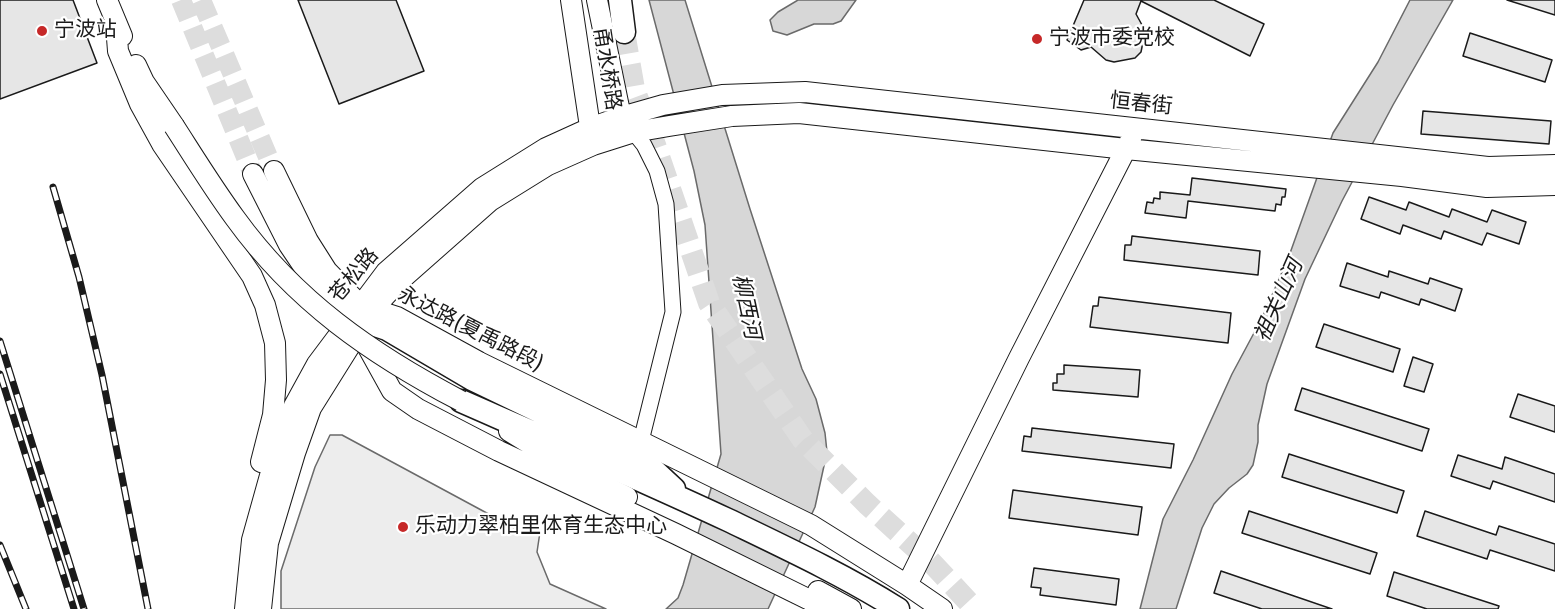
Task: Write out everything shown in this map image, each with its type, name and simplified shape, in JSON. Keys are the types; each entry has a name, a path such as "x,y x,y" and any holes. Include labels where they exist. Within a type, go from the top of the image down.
{"highway":[{"path":"620,0 624,32"},
{"path":"362,313 472,379 645,462 681,519"},
{"path":"461,401 681,519 799,554 867,589 898,609"}],"main road":[{"path":"107,0 116,25 144,82 235,218 273,264 324,314 370,349 461,401"},
{"name":"甬水桥路","path":"571,0 592,137"},
{"name":"甬水桥路","path":"597,0 621,117"},
{"path":"116,25 118,51 140,104 162,144 252,276 265,305 275,343 276,380 273,415 252,496 234,587 232,609"},
{"name":"恒春街","path":"663,105 722,95 805,92 1269,142 1406,167 1487,187 1555,185"},
{"name":"苍松路","path":"245,609 252,540 278,447 294,405 311,374 362,313 490,201 621,117 663,105"},
{"name":"恒春街","path":"669,126 732,116 799,113 1264,162 1406,167 1555,165"},
{"name":"苍松路","path":"592,137 669,126"},
{"path":"942,609 907,585 1136,129"},
{"name":"永达路(夏禹路段)","path":"274,171 308,241 327,271 362,313 392,391 418,409 499,451 681,519 795,586"},
{"path":"253,174 289,245 315,285 362,313"},
{"name":"苍松路","path":"261,609 268,543 299,441 311,408 362,313"},
{"name":"永达路(夏禹路段)","path":"362,313 397,318 478,362 811,525 907,585"},
{"path":"795,586 828,609"},
{"path":"795,586 851,609"}],"street":[{"path":"621,117 645,146 657,171 666,204 673,312 641,441"}],"shaded area":[{"name":"乐动力翠柏里体育生态中心","path":"330,435 342,435 522,532 527,521 540,532 537,552 550,584 606,609 281,609 281,571 315,467"}],"water":[{"name":"柳西河","path":"649,0 685,0 750,209 802,369 816,399 825,433 827,452 815,507 768,609 666,609 678,598 683,585 721,454 705,225 694,171"},
{"path":"798,0 856,0 841,21 833,24 814,24 787,35 773,31 770,20 778,12"},
{"name":"祖关山河","path":"1410,0 1453,0 1342,201 1305,279 1267,384 1258,425 1258,442 1253,465 1247,474 1214,504 1202,528 1176,609 1140,609 1163,519 1232,374 1262,318 1289,256 1333,133 1378,62"}],"building":[{"name":"宁波站","path":"0,0 73,0 97,63 0,99"},
{"path":"298,0 396,0 424,71 339,104"},
{"path":"1084,0 1214,0 1264,24 1250,56 1141,1 1136,14 1142,25 1144,37 1141,52 1135,58 1114,62 1106,60 1091,47 1081,50 1067,40"},
{"path":"1507,0 1555,0 1555,15"},
{"path":"1470,33 1552,60 1545,82 1463,56"},
{"path":"1423,111 1551,121 1549,144 1421,134"},
{"path":"1192,178 1286,189 1285,197 1282,197 1281,205 1276,204 1275,211 1188,201 1186,218 1145,213 1147,202 1153,203 1154,198 1160,199 1160,192 1190,195"},
{"path":"1369,197 1406,210 1409,202 1449,217 1452,209 1487,222 1492,210 1526,222 1519,244 1487,233 1482,245 1444,231 1441,239 1403,225 1400,234 1361,219"},
{"path":"1132,236 1260,251 1258,275 1124,260 1125,245 1131,245"},
{"path":"1347,263 1388,277 1389,271 1428,284 1430,278 1462,289 1455,311 1421,299 1419,305 1381,292 1379,298 1340,286"},
{"path":"1099,297 1231,313 1228,343 1090,327 1093,306 1098,306"},
{"path":"1324,324 1400,349 1393,372 1316,347"},
{"path":"1413,357 1433,364 1424,392 1404,386"},
{"path":"1064,365 1140,370 1138,397 1053,390 1053,383 1057,383 1057,374 1064,374"},
{"path":"1302,388 1429,429 1422,451 1295,410"},
{"path":"1518,394 1555,406 1555,432 1510,417"},
{"path":"1032,428 1174,444 1171,468 1022,451 1024,436 1031,437"},
{"path":"1289,454 1404,491 1397,513 1282,477"},
{"path":"1458,455 1502,469 1505,457 1555,474 1555,502 1493,481 1490,489 1451,476"},
{"path":"1013,490 1142,507 1138,535 1009,518"},
{"path":"1249,511 1377,553 1370,574 1242,533"},
{"path":"1425,511 1496,535 1499,526 1555,544 1555,571 1490,550 1487,559 1417,536"},
{"path":"1034,568 1119,579 1116,605 1040,595 1041,588 1031,587"},
{"path":"1221,571 1332,609 1262,609 1214,593"},
{"path":"1394,572 1499,606 1498,609 1427,609 1387,596"}],"tunnel":[{"path":"181,0 253,174"},
{"path":"201,0 274,171"},
{"path":"624,32 634,89 709,303 803,440 867,504 931,562 975,609"}],"railway":[{"path":"53,187 79,277 102,375 148,609"},
{"path":"0,341 84,609"},
{"path":"0,374 74,609"},
{"path":"0,545 26,609"}],"place":[{"name":"宁波站","path":"42,31"},
{"name":"宁波市委党校","path":"1037,39"},
{"name":"乐动力翠柏里体育生态中心","path":"403,527"}]}
